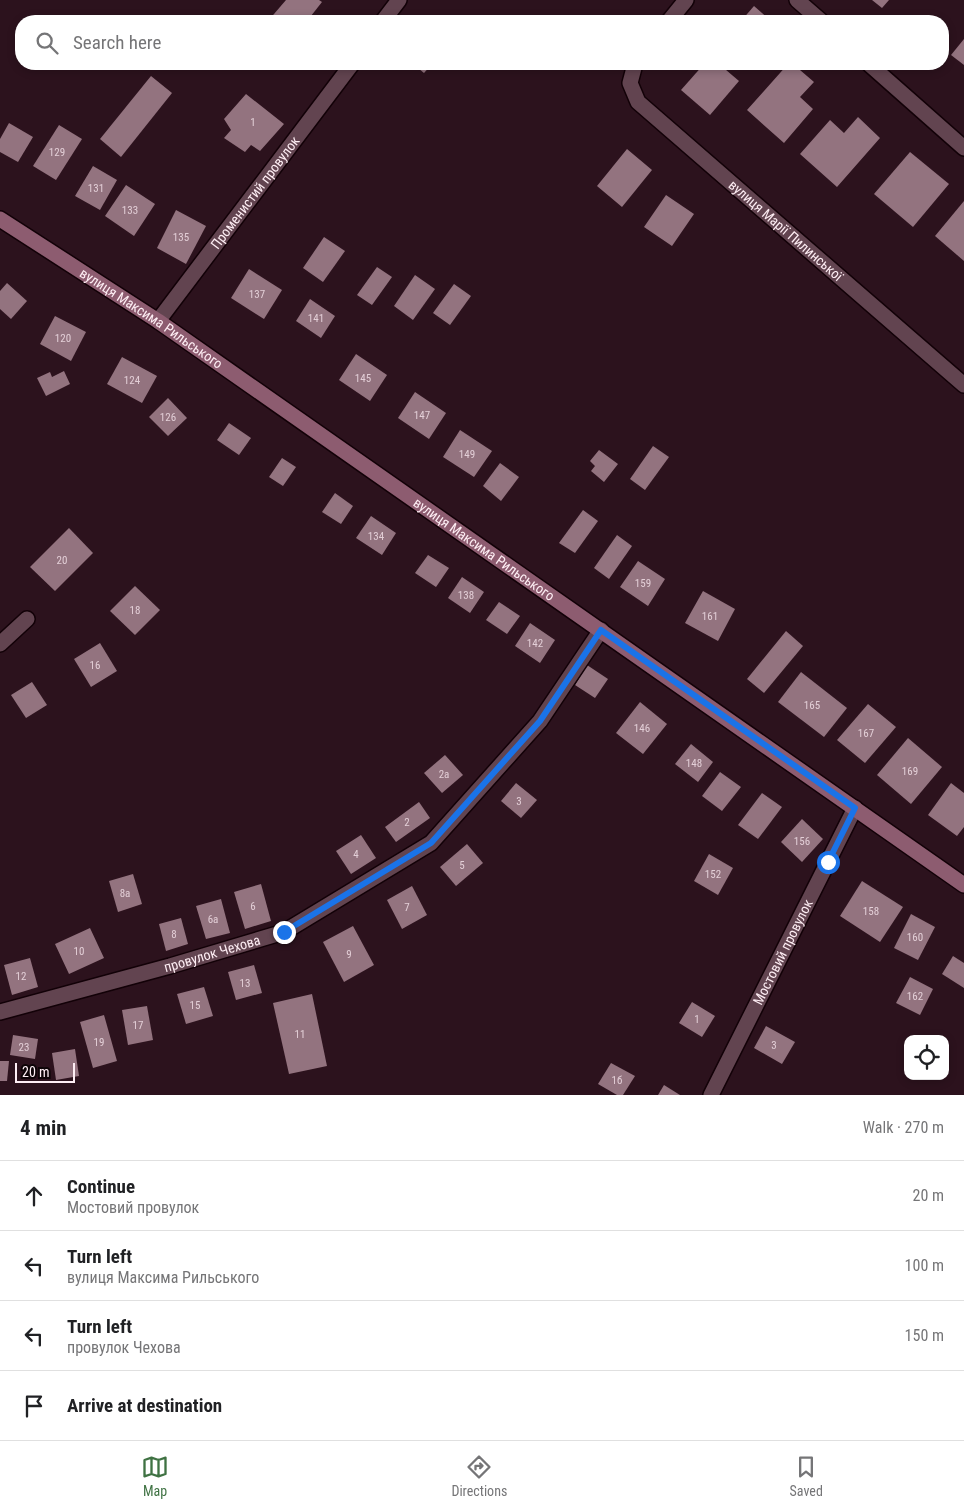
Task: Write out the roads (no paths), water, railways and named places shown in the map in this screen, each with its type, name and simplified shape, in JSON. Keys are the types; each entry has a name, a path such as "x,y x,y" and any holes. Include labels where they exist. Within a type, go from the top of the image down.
{"main road":[{"name":"вулиця Максима Рильського","path":"0,219 158,321 964,885"}],"street":[{"path":"388,15 399,0"},
{"path":"674,15 686,0"},
{"path":"797,0 814,15"},
{"name":"Променистий провулок","path":"158,321 347,70"},
{"name":"вулиця Марії Пилинської","path":"633,70 630,83 638,102 964,386"},
{"path":"876,70 964,148"},
{"path":"0,644 27,618"},
{"name":"провулок Чехова","path":"0,1012 160,969 284,932 431,843 540,721 601,630"},
{"name":"Мостовий провулок","path":"711,1095 855,808"}]}
